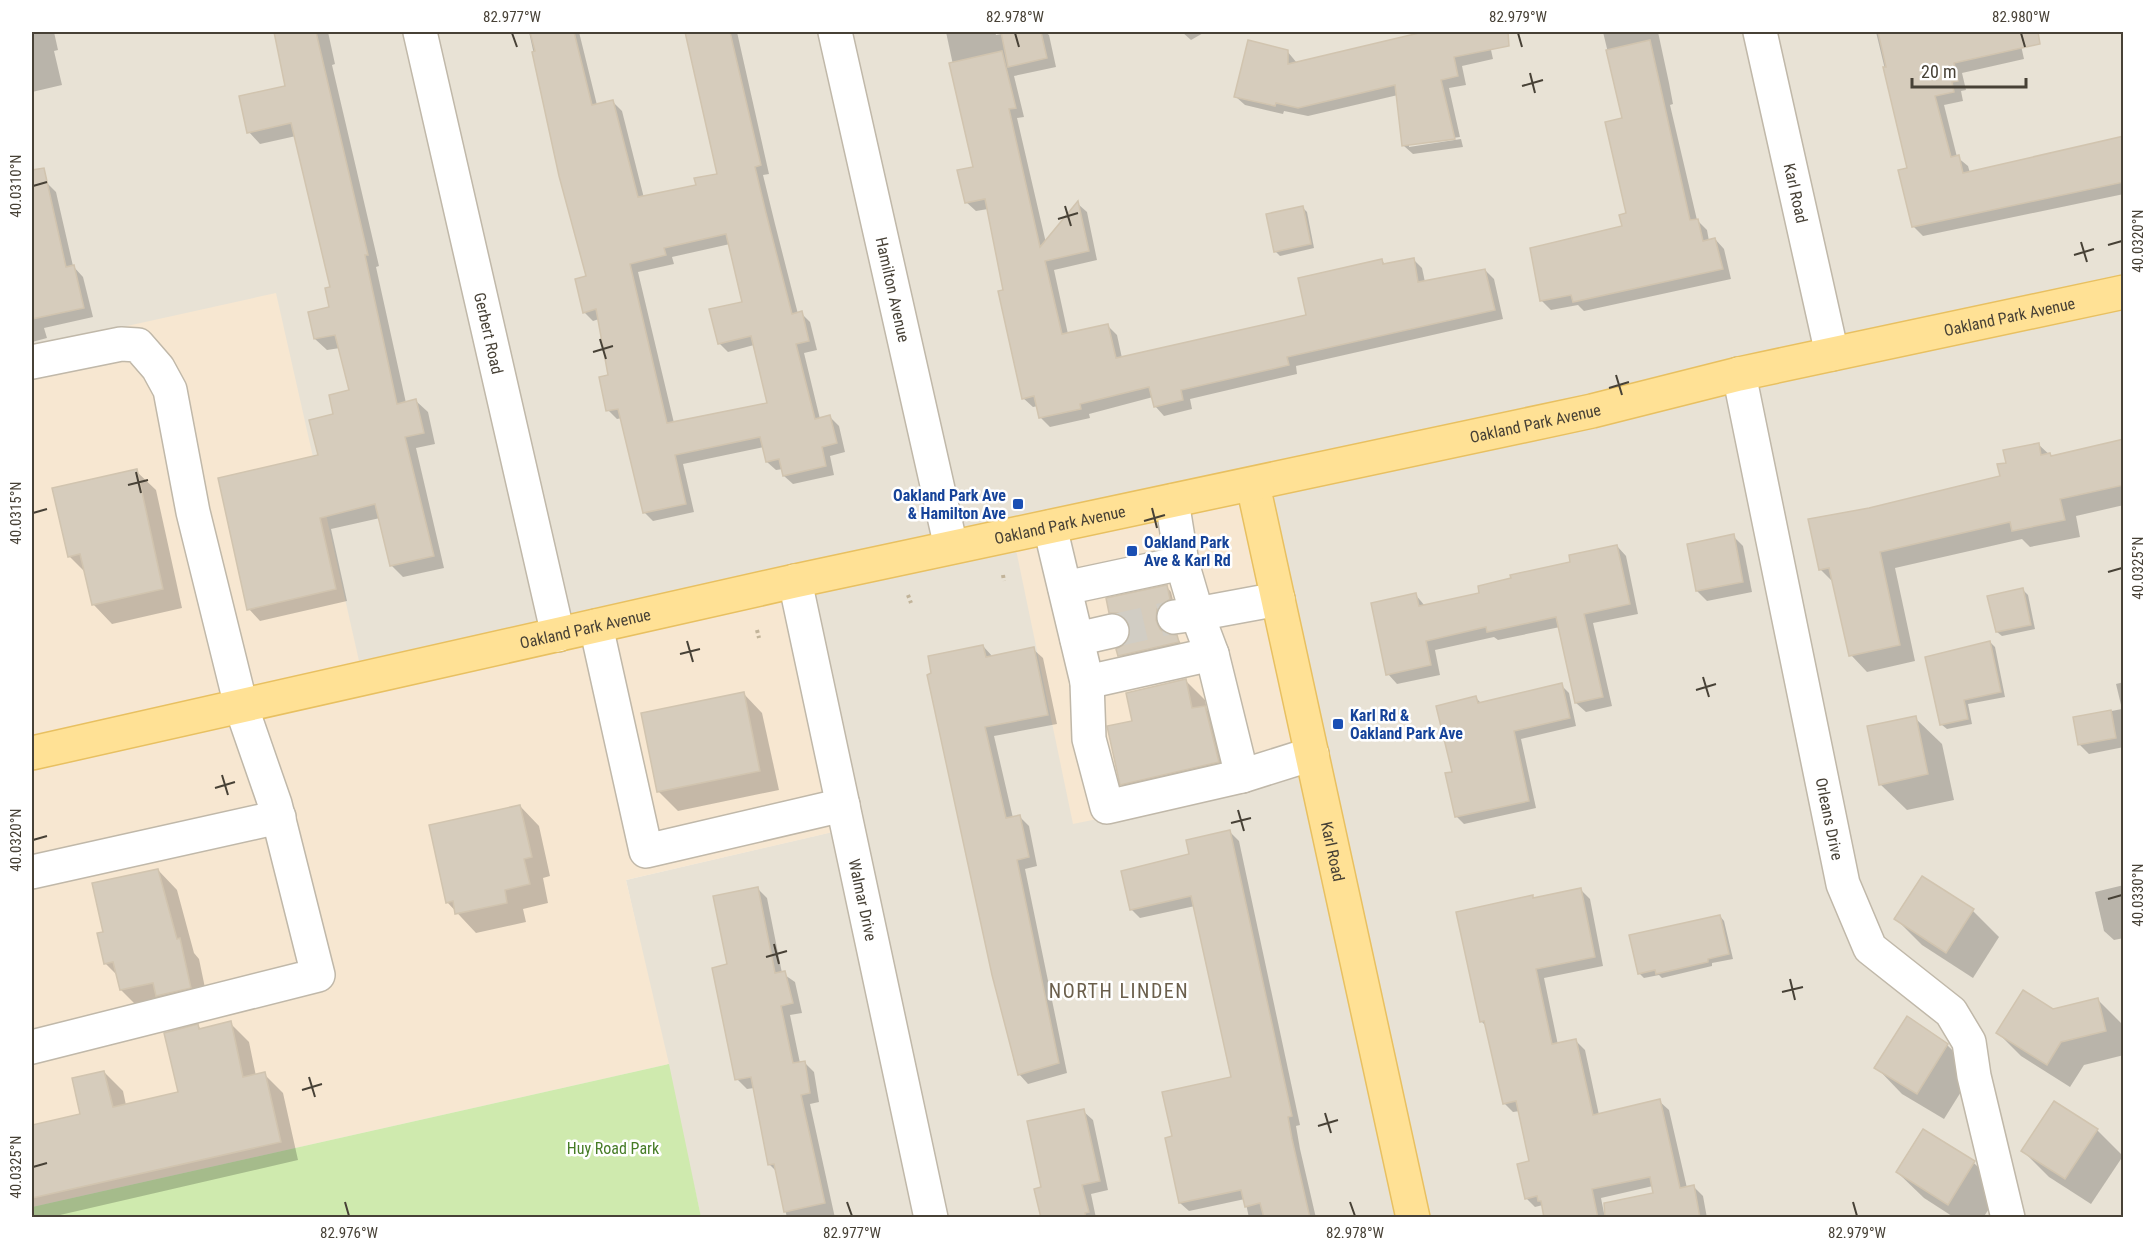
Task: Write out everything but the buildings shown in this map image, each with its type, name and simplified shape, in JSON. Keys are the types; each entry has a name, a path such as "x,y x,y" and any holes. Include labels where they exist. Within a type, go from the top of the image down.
{"main road":[{"name":"Oakland Park Avenue","path":"32,753 795,581 1253,485 1592,411 1739,374 2124,292"},
{"name":"Karl Road","path":"1253,485 1413,1218"}],"street":[{"name":"Gerbert Road","path":"420,32 558,635"},
{"name":"Hamilton Avenue","path":"835,32 951,547"},
{"name":"Karl Road","path":"1760,32 1832,354"},
{"path":"32,362 121,344 138,345 158,368 170,390 193,512 241,706 279,817 318,975 32,1047"},
{"name":"Orleans Drive","path":"1739,374 1843,884 1869,948 1951,1012 1969,1042 1974,1076 2008,1218"},
{"path":"1172,501 1182,563 1185,616 1212,654 1242,776"},
{"path":"1050,527 1087,682 1089,739 1107,807 1242,776 1312,754"},
{"path":"1065,588 1182,563"},
{"name":"Walmar Drive","path":"795,581 931,1218"},
{"path":"1185,616 1278,599"},
{"path":"596,626 646,851 843,805"},
{"path":"1077,639 1112,631"},
{"path":"1087,682 1212,654"},
{"path":"32,872 279,817"}],"path":[{"path":"1003,575 1004,581"},
{"path":"908,595 911,603"},
{"path":"757,630 759,638"}],"shaded area":[{"path":"32,32 2123,32 2123,1217 701,1217 626,880 845,829 364,683 32,347"},
{"path":"276,293 364,683 797,587 846,829 626,880 669,1064 32,1207 32,347"},
{"path":"1257,490 1315,774 1073,824 1014,540"}],"green space":[{"name":"Huy Road Park","path":"669,1064 701,1217 32,1217 32,1207"}],"tunnel":[{"path":"1112,631 1174,617"}],"place":[{"name":"Oakland Park Ave & Hamilton Ave","path":"1018,504"},
{"name":"Oakland Park Ave & Karl Rd","path":"1132,551"},
{"name":"Karl Rd & Oakland Park Ave","path":"1338,724"}],"district":[{"name":"NORTH LINDEN","path":"1119,991"}]}
